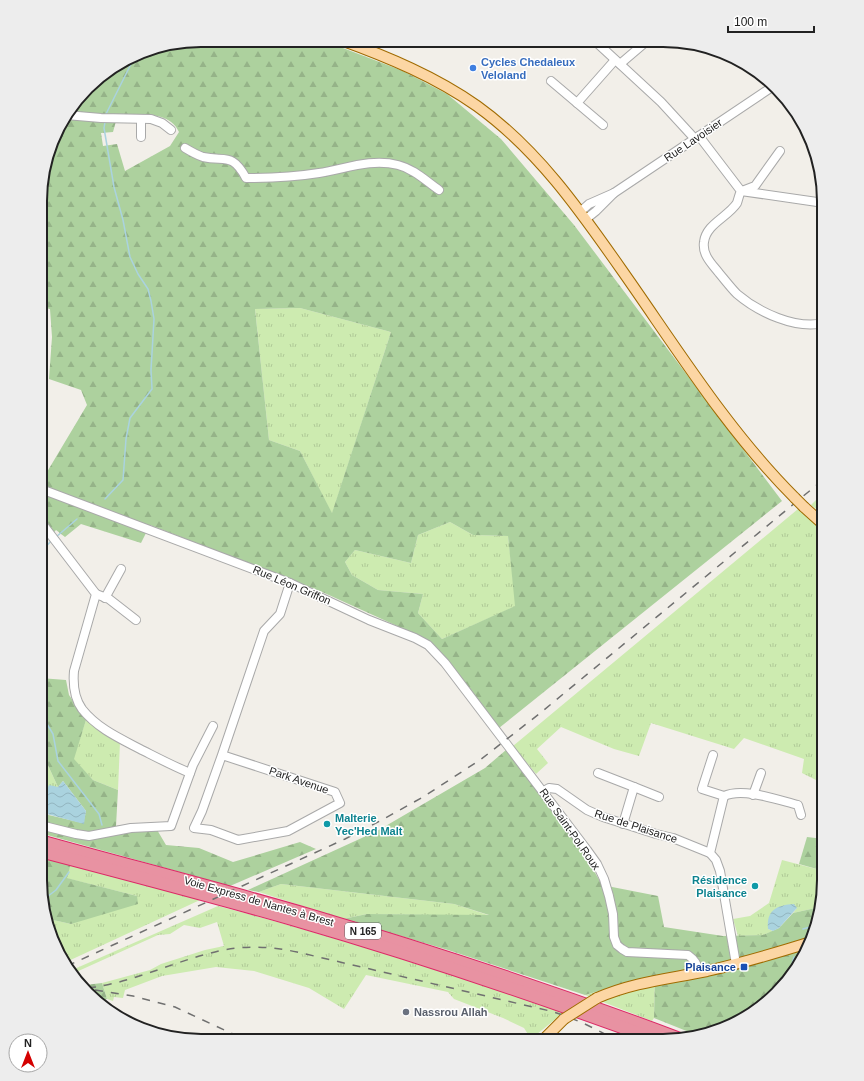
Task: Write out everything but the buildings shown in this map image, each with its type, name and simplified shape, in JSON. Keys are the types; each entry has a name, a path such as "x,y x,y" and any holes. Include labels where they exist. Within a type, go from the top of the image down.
{"highway":[{"name":"Voie Express de Nantes à Brest","path":"47,843 266,903 370,934 566,998 666,1034"},
{"name":"Voie Express de Nantes à Brest","path":"47,852 335,932 530,994 641,1034"}],"main road":[{"path":"358,47 396,62 443,84 477,106 529,150 554,177 583,215 719,409 760,460 795,498 817,519"},
{"path":"549,1034 564,1019 597,998 617,990 736,964 803,944"}],"street":[{"path":"602,47 697,137 741,191 817,202"},
{"path":"577,103 618,62 639,47"},
{"path":"551,81 603,125"},
{"name":"Rue Lavoisier","path":"583,215 589,204 614,193 770,90"},
{"path":"73,116 151,119 162,123 170,130"},
{"path":"141,119 141,137"},
{"path":"185,148 202,156 228,159 240,168 246,178 279,178 321,173 354,165 381,163 398,165 414,172 439,190"},
{"path":"780,151 756,186 741,191 736,203 708,231 704,240 704,251 710,262 736,293 750,304 766,312 793,322 817,325"},
{"name":"Rue Léon Griffon","path":"47,491 290,583 369,620 415,638 428,645 445,663 508,747"},
{"path":"47,530 96,594 105,598 136,620"},
{"path":"105,598 120,570"},
{"path":"222,755 264,631 280,614 290,583"},
{"path":"96,594 74,671 73,680 76,694 82,708 92,720 108,732 190,773"},
{"path":"47,827 89,836 131,828 171,826 190,773 213,726"},
{"name":"Rue Saint-Pol Roux","path":"508,747 544,791 597,864 604,879 609,896 613,914 614,937 617,945 627,952 688,955 694,959 698,972"},
{"name":"Park Avenue","path":"222,755 336,792 340,803 288,831 238,840 211,830 194,828 202,811 222,755"},
{"path":"713,755 702,789 724,796 731,793 769,797 798,805 801,815"},
{"path":"598,773 659,797"},
{"path":"753,795 761,773"},
{"path":"623,824 634,787"},
{"name":"Rue de Plaisance","path":"544,791 549,788 557,789 587,810 623,824 673,838 710,853"},
{"path":"724,796 710,853 716,860 720,871 736,964"}],"green space":[{"path":"340,47 403,71 447,94 501,139 574,225 782,501 499,728 428,640 320,591 150,525 141,543 81,524 65,537 56,530 47,540 47,472 87,405 81,390 49,379 52,337 50,309 47,308 47,191 52,161 63,133 73,115 85,99 99,85 115,73 133,63 151,55 181,48","holes":["118,114 143,114 161,117 168,120 175,125 179,132 170,146 125,171 117,144 103,146 101,133 113,132","300,308 391,332 332,513 300,451 269,440 255,309","450,522 473,535 508,536 515,606 442,639 418,613 423,594 378,590 352,575 345,562 355,550 411,563 418,535"]},
{"path":"300,308 391,332 332,514 300,451 269,440 255,309"},
{"path":"817,499 817,510 811,505"},
{"path":"798,509 817,525 817,780 802,773 804,759 744,738 734,749 651,723 639,756 614,749 561,727 537,749 548,763 536,774 513,746"},
{"path":"450,522 473,535 508,536 516,606 442,639 418,613 423,594 378,590 352,575 345,562 355,550 411,563 418,535"},
{"path":"47,679 66,680 69,695 86,720 74,759 93,780 118,790 116,826 153,823 166,845 199,848 233,862 300,842 316,849 230,886 47,835 47,815 83,823 86,811 63,781 58,787 47,763"},
{"path":"86,720 120,742 118,790 93,780 73,759"},
{"path":"506,750 554,809 584,853 602,885 658,896 664,927 723,936 763,935 779,928 793,913 814,908 809,930 791,966 779,982 765,996 749,1008 713,1026 689,1032 654,1018 655,976 585,995 448,950 343,919 367,914 489,915 454,904 281,884 259,892 248,890 377,831 485,768"},
{"path":"47,763 58,787 47,796"},
{"path":"807,837 817,838 817,869 799,864"},
{"path":"47,856 71,863 67,878 137,896 138,904 71,924 53,920 47,890"},
{"path":"782,860 817,869 817,890 814,908 793,913 797,908 768,929 773,931 763,935 738,936 733,919 750,916 769,903"},
{"path":"71,863 200,900 70,960 55,930 52,920 71,924 137,896 66,878"},
{"path":"281,884 454,904 491,916 367,914 343,919 259,892"},
{"path":"218,906 349,943 564,1012 537,1034 528,1034 524,1028 503,1018 454,999 448,992 366,975 344,1009 309,988 254,971 216,967 162,976 125,990 123,998 114,997 113,1001 107,999 102,983 150,970 161,964 205,950 224,946 217,922 200,928 184,925 170,934 158,935 77,972 75,969"},
{"path":"655,976 654,1018 652,1021 585,995 626,983"},
{"path":"102,983 107,999 105,1000 88,985"}],"water":[{"path":"63,781 86,811 84,824 47,814 47,789 49,785 58,787"},
{"path":"794,904 797,908 779,928 773,931 768,929 769,917 774,910 778,907"}],"waterway":[{"path":"106,114 131,64"},
{"path":"105,122 104,128 114,187 123,220 130,257 138,274 148,289 154,319 151,370 152,389 130,418 126,439 123,480 105,499"},
{"path":"56,537 77,519"},
{"path":"47,545 51,541"},
{"path":"47,724 53,734 58,761 99,814 102,825"},
{"path":"48,896 56,890 69,872"},
{"path":"803,929 810,927"},
{"path":"792,964 794,957"}],"railway":[{"path":"72,964 345,839 423,797 480,760 539,714 817,485"},
{"path":"91,988 120,982 199,956 225,950 245,947 276,948 550,1011 568,1017 605,1034"},
{"path":"95,990 133,996 175,1007 233,1034"}],"place":[{"name":"Cycles Chedaleux Veloland","path":"473,68"},
{"name":"Malterie Yec'Hed Malt","path":"327,824"},
{"name":"Résidence Plaisance","path":"755,886"},
{"name":"Plaisance","path":"744,967"},
{"name":"Nassrou Allah","path":"406,1012"}]}
